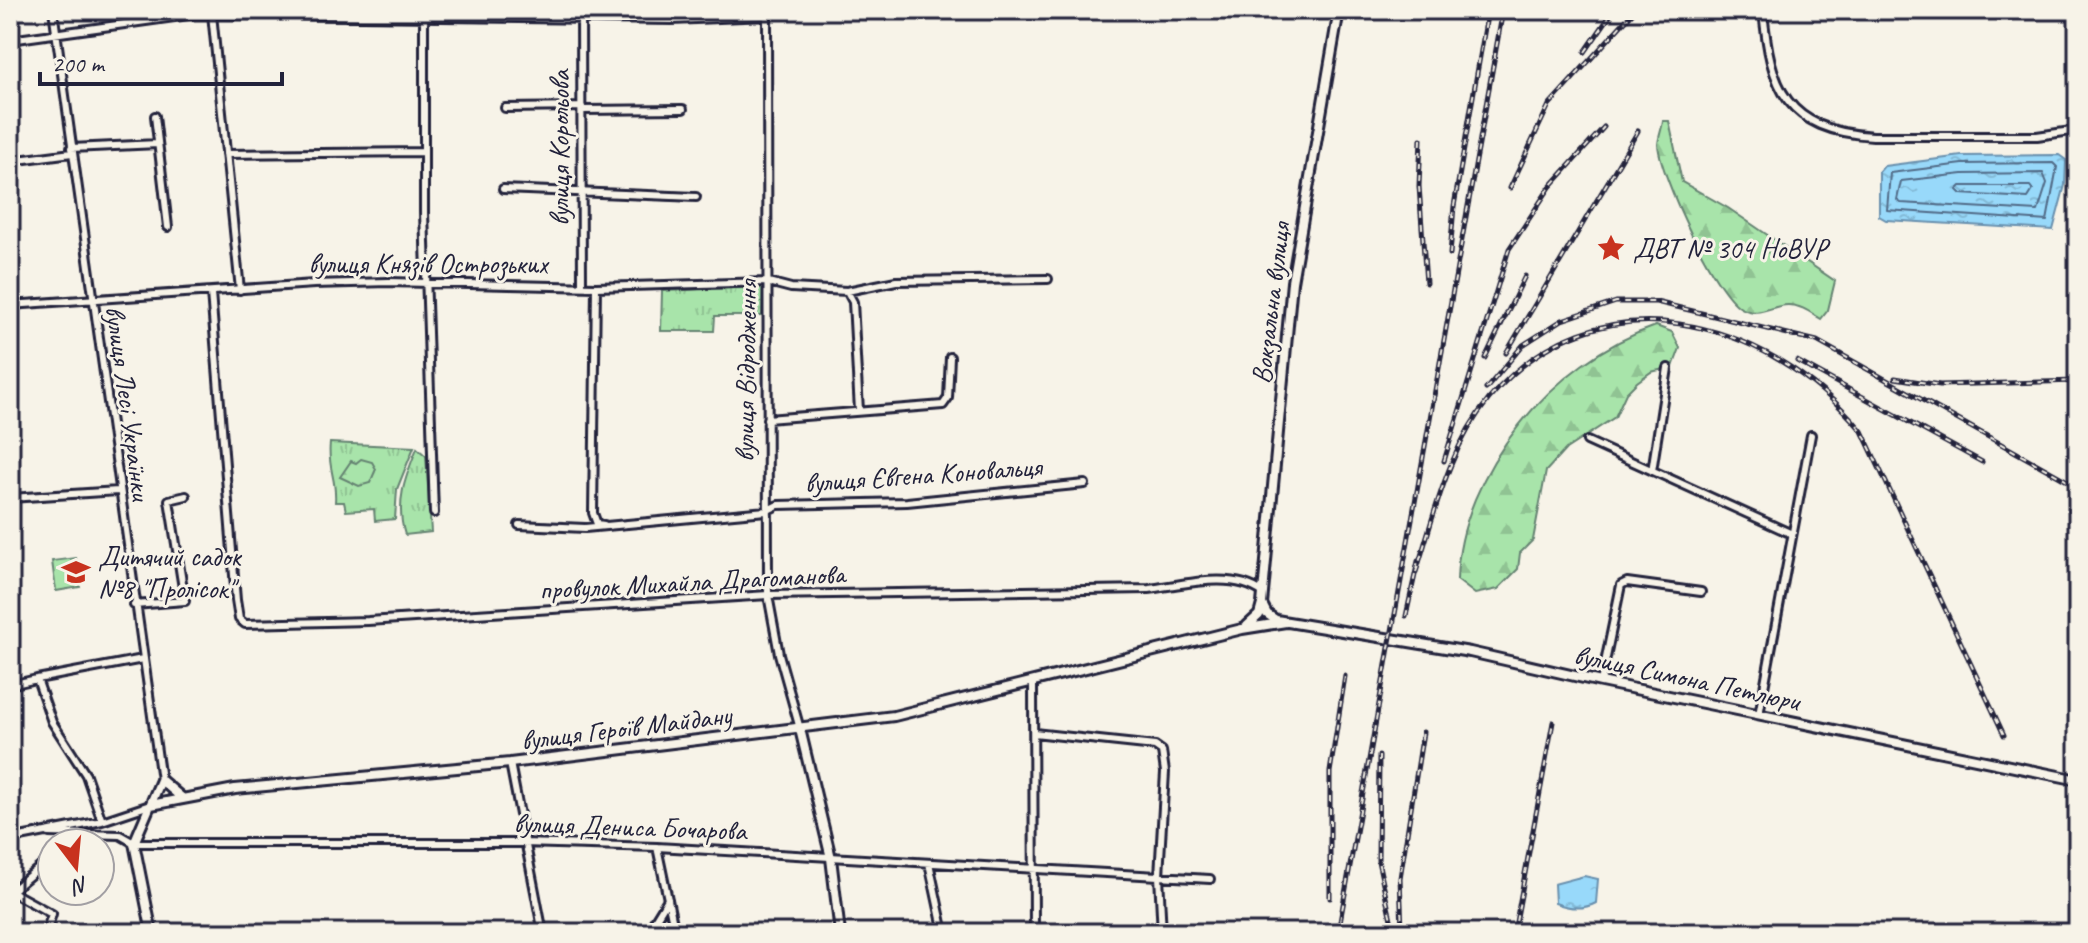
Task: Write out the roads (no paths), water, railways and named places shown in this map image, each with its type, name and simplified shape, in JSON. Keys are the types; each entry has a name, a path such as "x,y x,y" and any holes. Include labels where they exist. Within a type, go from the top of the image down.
{"street":[{"name":"вулиця Лесі Українки","path":"53,10 118,491 161,780"},
{"path":"424,10 424,152 434,513"},
{"name":"Вокзальна вулиця","path":"1262,604 1292,282 1339,10"},
{"path":"1763,10 1767,54 1777,85 1800,115 1815,125 1847,134 1873,136 2037,136 2078,130"},
{"path":"10,40 196,12 299,12 425,19 581,13 672,20 767,13"},
{"name":"вулиця Корольова","path":"581,13 582,286"},
{"name":"вулиця Відродження","path":"767,13 768,595 779,654 800,729"},
{"path":"212,14 240,290"},
{"path":"505,108 683,109"},
{"path":"155,116 168,227"},
{"path":"10,161 72,151 158,144"},
{"path":"226,154 424,152"},
{"path":"503,189 696,197"},
{"name":"вулиця Князів Острозьких","path":"10,305 240,290 427,283 596,287 768,282 791,288 847,291 896,281 1048,279"},
{"path":"596,287 593,513 597,524 608,526"},
{"path":"847,291 853,302 859,411"},
{"name":"провулок Михайла Драгоманова","path":"211,293 223,468 239,619 255,625 368,621 768,595 1149,589 1203,582 1249,586 1263,593"},
{"path":"767,419 943,405 948,398 950,357"},
{"path":"1652,471 1668,368"},
{"path":"1759,715 1811,435"},
{"path":"1587,441 1792,534"},
{"name":"вулиця Євгена Коновальця","path":"519,525 608,526 766,511 778,505 907,502 1085,484"},
{"path":"10,498 118,491"},
{"path":"134,605 185,601 169,500 186,496"},
{"path":"1601,682 1621,585 1627,582 1701,592"},
{"path":"1262,604 1267,614 1286,622"},
{"path":"1242,629 1259,615 1262,604"},
{"name":"вулиця Симона Петлюри","path":"1286,622 1470,652 2078,780"},
{"name":"вулиця Героїв Майдану","path":"76,827 182,798 277,784 510,763 894,716 1242,629 1286,622"},
{"path":"10,685 143,659"},
{"path":"37,679 52,722 86,775 102,821"},
{"path":"1033,683 1034,933"},
{"path":"800,729 831,858 840,933"},
{"path":"1034,733 1155,746 1162,751 1165,772 1159,876 1162,933"},
{"path":"510,763 523,843 543,933"},
{"path":"152,933 134,843 161,780 182,798"},
{"name":"вулиця Героїв Майдану","path":"10,839 36,835"},
{"name":"вулиця Дениса Бочарова","path":"116,835 134,843 523,843 657,847 1210,879"},
{"path":"657,847 675,933"},
{"path":"929,863 944,933"},
{"path":"36,870 10,892 52,914 46,933"},
{"path":"647,933 668,899"}],"water":[{"path":"2059,155 2066,160 2065,185 2053,230 1886,220 1879,216 1879,172 1884,166 1962,156"},
{"path":"1584,876 1598,879 1596,903 1576,908 1555,903 1554,884"}],"railway":[{"path":"1450,254 1454,206 1488,10"},
{"path":"1338,933 1503,10"},
{"path":"1585,52 1614,10"},
{"path":"1510,188 1549,105 1635,10"},
{"path":"1444,461 1509,249 1550,187 1604,127"},
{"path":"1506,353 1638,131"},
{"path":"1421,139 1419,186 1426,283"},
{"path":"1485,358 1525,276"},
{"path":"1486,389 1523,345 1562,320 1616,302 1656,302 1817,341 2078,487"},
{"path":"1416,572 1444,482 1463,439 1489,399 1532,359 1578,334 1628,323 1679,324 1730,337 1778,359 1823,391 1862,431 2004,735"},
{"path":"1797,361 1982,462"},
{"path":"1895,378 1940,385 2078,381"},
{"path":"1406,616 1418,561"},
{"path":"1330,898 1330,772 1345,676"},
{"path":"1514,933 1553,722"},
{"path":"1402,930 1400,878 1423,732"},
{"path":"1379,756 1378,861 1394,933"}],"place":[{"name":"ДВТ № 304 НоВУР","path":"1611,248"},
{"name":"Дитячий садок №8 \"Пролісок\"","path":"76,572"}]}
